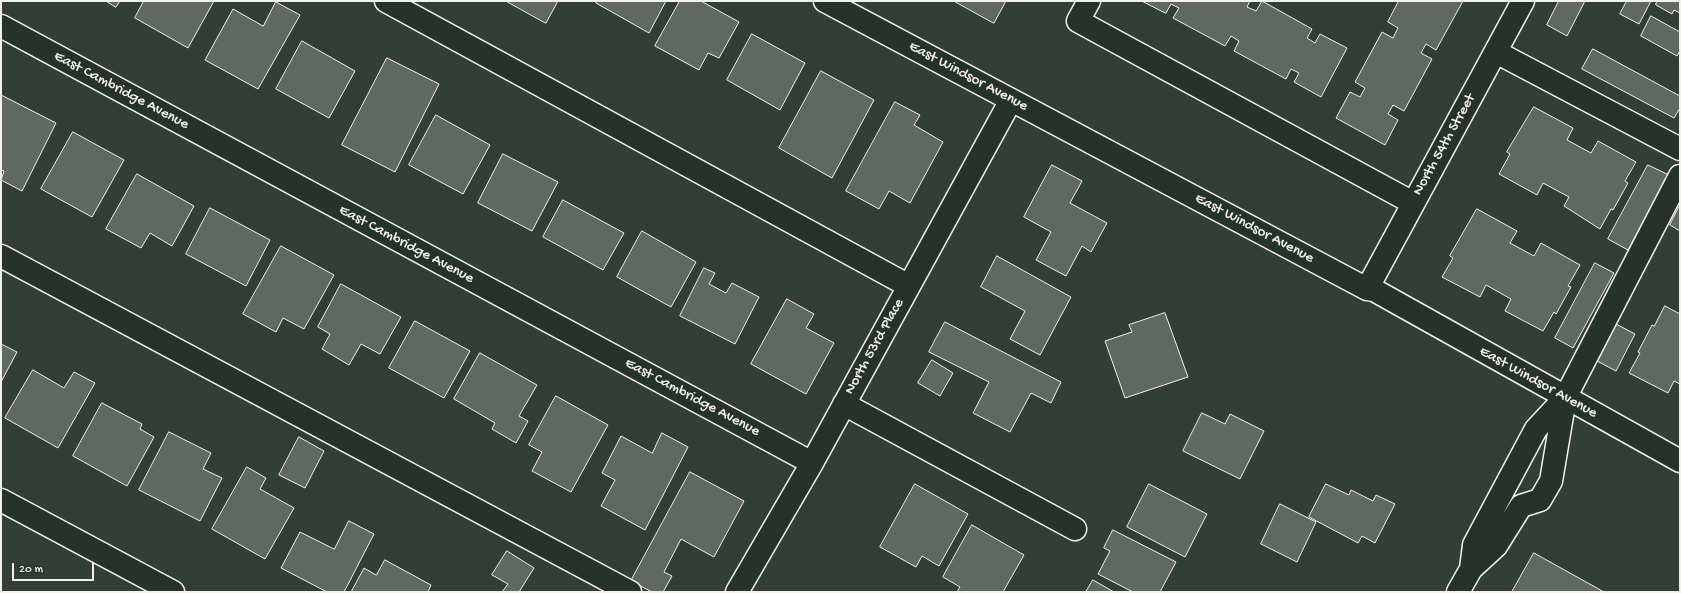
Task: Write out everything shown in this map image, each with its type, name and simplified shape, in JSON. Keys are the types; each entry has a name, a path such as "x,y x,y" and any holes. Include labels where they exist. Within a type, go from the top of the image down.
{"street":[{"path":"386,1 909,286"},
{"name":"East Windsor Avenue","path":"825,1 1367,289 1374,290 1680,461"},
{"path":"1089,1 1078,21 1413,203"},
{"name":"North 54th Street","path":"1367,289 1523,1"},
{"name":"East Cambridge Avenue","path":"1,26 812,463"},
{"path":"1496,52 1680,149"},
{"name":"North 53rd Place","path":"737,592 812,463 1011,100"},
{"path":"1471,569 1474,545 1536,429 1565,398 1680,176"},
{"path":"1,256 630,592"},
{"path":"1458,592 1471,569 1496,546 1520,506 1540,500 1551,481 1565,398"},
{"path":"844,404 1075,529"},
{"path":"1501,495 1520,506"},
{"path":"1,500 173,592"}],"building":[{"path":"106,1 120,1 116,7"},
{"path":"144,1 214,1 188,48 135,18"},
{"path":"506,1 558,1 546,23"},
{"path":"597,1 666,1 649,33 596,3"},
{"path":"680,1 701,1 739,22 719,58 708,53 699,70 655,46"},
{"path":"954,1 1006,1 994,23"},
{"path":"1142,1 1250,1 1247,7 1256,11 1262,1 1312,29 1307,38 1315,43 1320,34 1347,48 1321,97 1294,82 1299,73 1291,69 1286,79 1234,51 1239,41 1231,36 1225,46 1173,18 1179,8 1171,4 1166,13"},
{"path":"1399,1 1463,1 1436,50 1426,44 1421,53 1432,59 1404,111 1393,105 1388,114 1398,120 1385,145 1336,118 1350,92 1360,97 1365,88 1355,82 1382,32 1393,38 1398,28 1388,22"},
{"path":"1559,1 1585,1 1567,36 1547,25"},
{"path":"1627,1 1651,1 1639,24 1620,14"},
{"path":"1657,1 1680,1 1680,13 1674,10 1672,14 1656,5"},
{"path":"276,2 300,15 258,89 205,60 233,9 263,26"},
{"path":"1651,16 1680,32 1680,51 1677,56 1641,36"},
{"path":"752,34 805,63 780,110 727,80"},
{"path":"302,41 355,71 329,118 276,89"},
{"path":"1593,49 1680,96 1680,108 1674,118 1582,69"},
{"path":"387,58 439,84 395,172 342,145"},
{"path":"821,71 874,100 832,178 779,148"},
{"path":"1,95 56,123 22,191 1,180 4,171 1,170"},
{"path":"895,102 920,115 914,125 943,142 910,203 889,191 879,209 846,191"},
{"path":"1534,107 1573,128 1567,140 1591,153 1598,141 1636,162 1625,181 1628,183 1613,210 1611,209 1600,229 1564,206 1569,197 1543,183 1537,195 1499,174 1510,154 1507,152"},
{"path":"436,115 490,145 463,194 409,165"},
{"path":"73,132 124,160 92,217 41,189"},
{"path":"503,154 558,182 532,231 478,203"},
{"path":"1052,165 1082,181 1070,203 1107,223 1091,252 1082,246 1066,276 1036,260 1051,232 1024,217"},
{"path":"1648,165 1669,175 1628,250 1608,239"},
{"path":"137,174 194,206 172,246 150,233 141,248 106,229"},
{"path":"563,200 624,233 603,270 543,237"},
{"path":"1680,205 1680,231 1670,225"},
{"path":"210,208 270,240 246,286 186,254"},
{"path":"1477,209 1517,231 1510,243 1534,256 1541,243 1580,265 1568,286 1571,287 1556,314 1554,312 1543,331 1505,311 1511,299 1486,285 1480,297 1442,277 1453,258 1450,256"},
{"path":"642,231 696,262 671,307 617,277"},
{"path":"281,246 334,275 304,329 283,318 276,332 243,314"},
{"path":"997,256 1071,297 1040,355 1010,339 1025,311 981,287"},
{"path":"1595,263 1614,273 1573,348 1555,338"},
{"path":"704,268 715,273 709,284 726,293 732,283 759,297 735,344 680,316"},
{"path":"341,284 401,317 380,354 361,344 349,365 322,349 330,334 318,327"},
{"path":"787,299 814,314 806,328 834,343 806,394 751,364"},
{"path":"1665,306 1680,314 1680,384 1674,381 1668,393 1629,373 1640,353 1638,352 1652,325 1654,326"},
{"path":"1165,313 1188,377 1125,398 1105,341 1132,332 1129,325"},
{"path":"415,321 470,351 444,398 389,368"},
{"path":"945,322 1061,382 1051,403 1031,393 1010,432 973,413 989,382 929,352"},
{"path":"1616,324 1635,334 1616,371 1597,361"},
{"path":"1,344 17,352 1,382"},
{"path":"480,353 537,385 519,416 528,421 516,443 492,429 495,423 454,399"},
{"path":"932,360 953,373 940,396 918,383"},
{"path":"33,370 64,388 74,372 95,383 58,448 5,418"},
{"path":"556,396 608,425 571,492 532,471 542,452 529,445"},
{"path":"102,403 142,424 140,429 154,437 127,486 73,456"},
{"path":"1202,413 1225,424 1230,414 1264,431 1240,479 1183,451"},
{"path":"169,432 211,453 203,469 222,478 200,521 139,490"},
{"path":"662,433 688,447 645,530 601,506 615,480 602,473 621,436 652,453"},
{"path":"299,437 324,451 305,488 279,475"},
{"path":"247,467 266,478 260,489 294,508 265,559 212,529"},
{"path":"690,472 744,501 714,557 681,539 664,572 672,576 663,592 652,592 631,581"},
{"path":"915,484 968,514 939,566 922,556 916,567 880,547"},
{"path":"1149,484 1207,514 1185,557 1127,527"},
{"path":"1326,484 1349,495 1351,490 1373,501 1376,495 1395,504 1375,543 1362,536 1358,543 1309,517"},
{"path":"1280,504 1316,522 1297,562 1261,544"},
{"path":"349,521 374,534 344,592 327,592 281,568 300,532 334,549"},
{"path":"972,525 1024,555 1003,592 957,592 960,587 943,577"},
{"path":"1113,530 1176,562 1160,592 1133,592 1098,574 1110,551 1104,548"},
{"path":"507,551 534,568 519,592 502,592 508,584 492,575"},
{"path":"1534,553 1604,592 1512,592"},
{"path":"385,560 431,585 428,592 351,592 364,568 376,575"},
{"path":"1093,580 1114,592 1086,592"}]}
